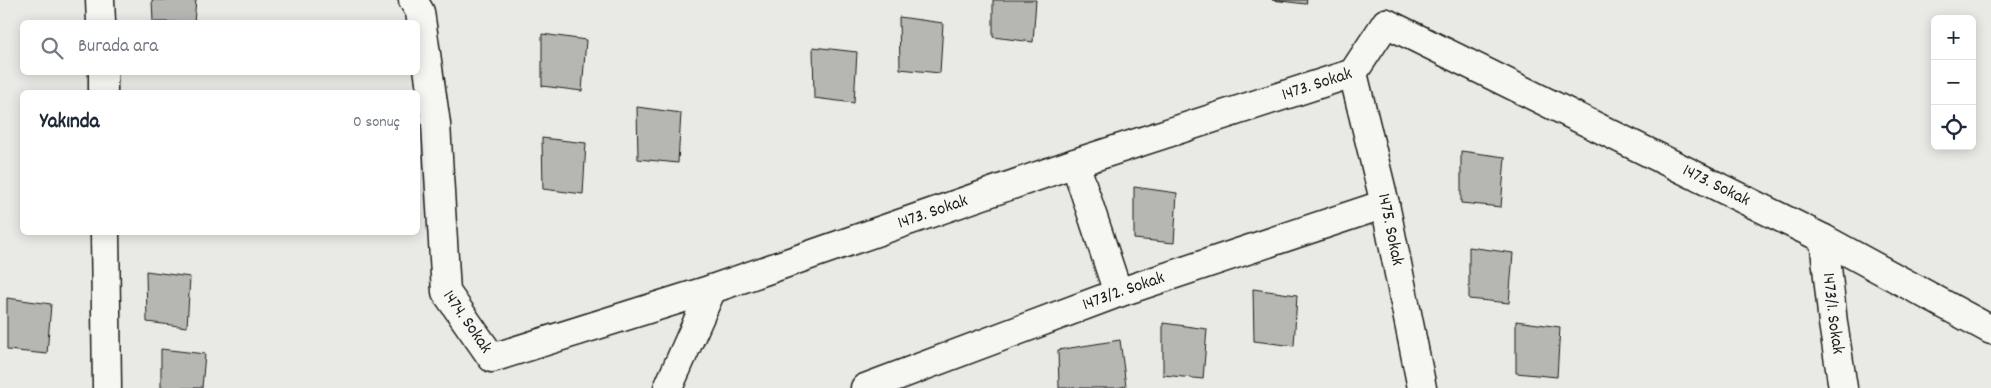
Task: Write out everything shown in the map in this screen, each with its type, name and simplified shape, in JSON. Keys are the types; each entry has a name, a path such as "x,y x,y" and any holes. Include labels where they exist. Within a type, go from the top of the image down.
{"street":[{"path":"100,0 101,20"},
{"name":"1474. Sokak","path":"413,0 420,12 436,124 446,292 492,358 712,289"},
{"name":"1473. Sokak","path":"712,289 1075,163 1353,73 1385,12 1824,239 1991,330"},
{"name":"1475. Sokak","path":"1353,73 1385,204 1422,388"},
{"path":"102,75 103,90"},
{"path":"1075,163 1118,293"},
{"name":"1473/2. Sokak","path":"865,388 1118,293 1385,204"},
{"path":"105,235 107,388"},
{"name":"1473/1. Sokak","path":"1824,239 1833,323 1844,388"},
{"path":"668,388 712,289"}],"building":[{"path":"152,0 196,0 194,20 153,20"},
{"path":"993,0 1036,0 1033,42 993,37"},
{"path":"1272,0 1307,0 1306,4"},
{"path":"899,17 943,23 940,73 900,69"},
{"path":"542,34 586,40 582,91 542,86"},
{"path":"813,47 857,52 854,103 814,98"},
{"path":"637,107 681,113 678,163 638,159"},
{"path":"542,138 586,143 583,194 543,189"},
{"path":"1461,151 1505,157 1501,207 1461,203"},
{"path":"1134,187 1177,193 1174,243 1134,239"},
{"path":"1469,247 1513,253 1509,303 1469,299"},
{"path":"146,271 190,277 187,327 147,322"},
{"path":"1253,289 1297,295 1294,346 1254,341"},
{"path":"7,298 51,304 47,354 7,350"},
{"path":"1516,321 1560,327 1557,377 1516,373"},
{"path":"1163,323 1207,329 1203,379 1163,375"},
{"path":"1120,340 1126,386 1117,388 1059,388 1058,350"},
{"path":"161,349 205,354 202,388 161,388"}]}
